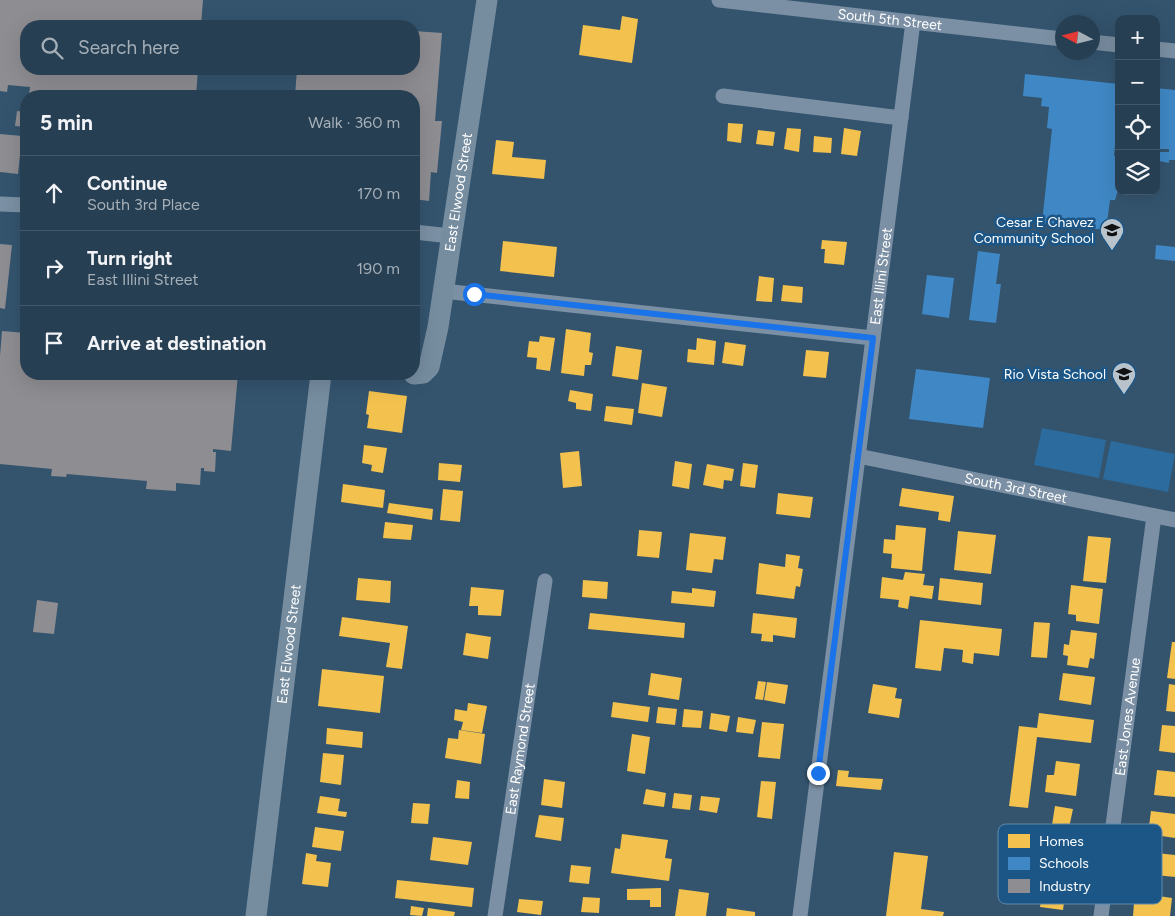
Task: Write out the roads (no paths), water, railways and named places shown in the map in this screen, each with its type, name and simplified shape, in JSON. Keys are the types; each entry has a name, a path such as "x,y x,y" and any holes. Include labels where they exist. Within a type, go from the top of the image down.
{"street":[{"name":"East Elwood Street","path":"420,373 424,373 429,367 438,328 487,0"},
{"name":"South 5th Street","path":"719,0 1055,38"},
{"name":"East Illini Street","path":"800,916 913,22"},
{"path":"1100,43 1115,45"},
{"path":"1160,49 1175,51"},
{"path":"723,96 901,118"},
{"path":"0,204 20,206"},
{"path":"420,233 451,236"},
{"path":"443,291 873,338"},
{"name":"East Elwood Street","path":"256,916 320,380"},
{"name":"South 3rd Street","path":"858,456 1175,520"},
{"name":"East Jones Avenue","path":"1113,824 1154,516"},
{"name":"East Raymond Street","path":"495,916 545,581"}],"place":[{"name":"Cesar E Chavez Community School","path":"1112,251"},
{"name":"Rio Vista School","path":"1124,395"}]}
